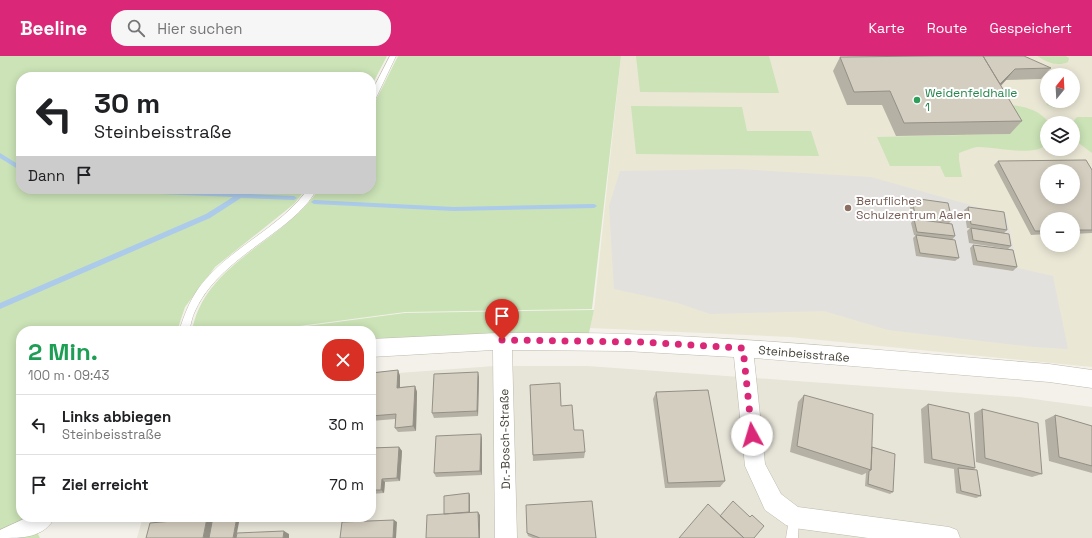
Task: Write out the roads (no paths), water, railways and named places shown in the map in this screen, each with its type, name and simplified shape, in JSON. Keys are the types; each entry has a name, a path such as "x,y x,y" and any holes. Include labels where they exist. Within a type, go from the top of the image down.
{"street":[{"name":"Steinbeisstraße","path":"376,348 502,340 641,342 743,348 1049,373 1092,379"},
{"name":"Dr.-Bosch-Straße","path":"502,340 506,538"},
{"path":"743,348 755,466 773,502 794,517 918,536 949,538"},
{"path":"8,538 40,527"}],"lane":[{"path":"376,90 393,56"},
{"path":"185,326 186,319 203,290 228,262 298,208 309,194"},
{"path":"792,538 794,517"}],"waterway":[{"path":"0,155 16,166"},
{"path":"202,194 294,198"},
{"path":"0,306 208,216 240,196"},
{"path":"314,202 454,209 594,206"}],"place":[{"name":"Weidenfeldhalle 1","path":"917,100"},
{"name":"Berufliches Schulzentrum Aalen","path":"848,208"}]}
